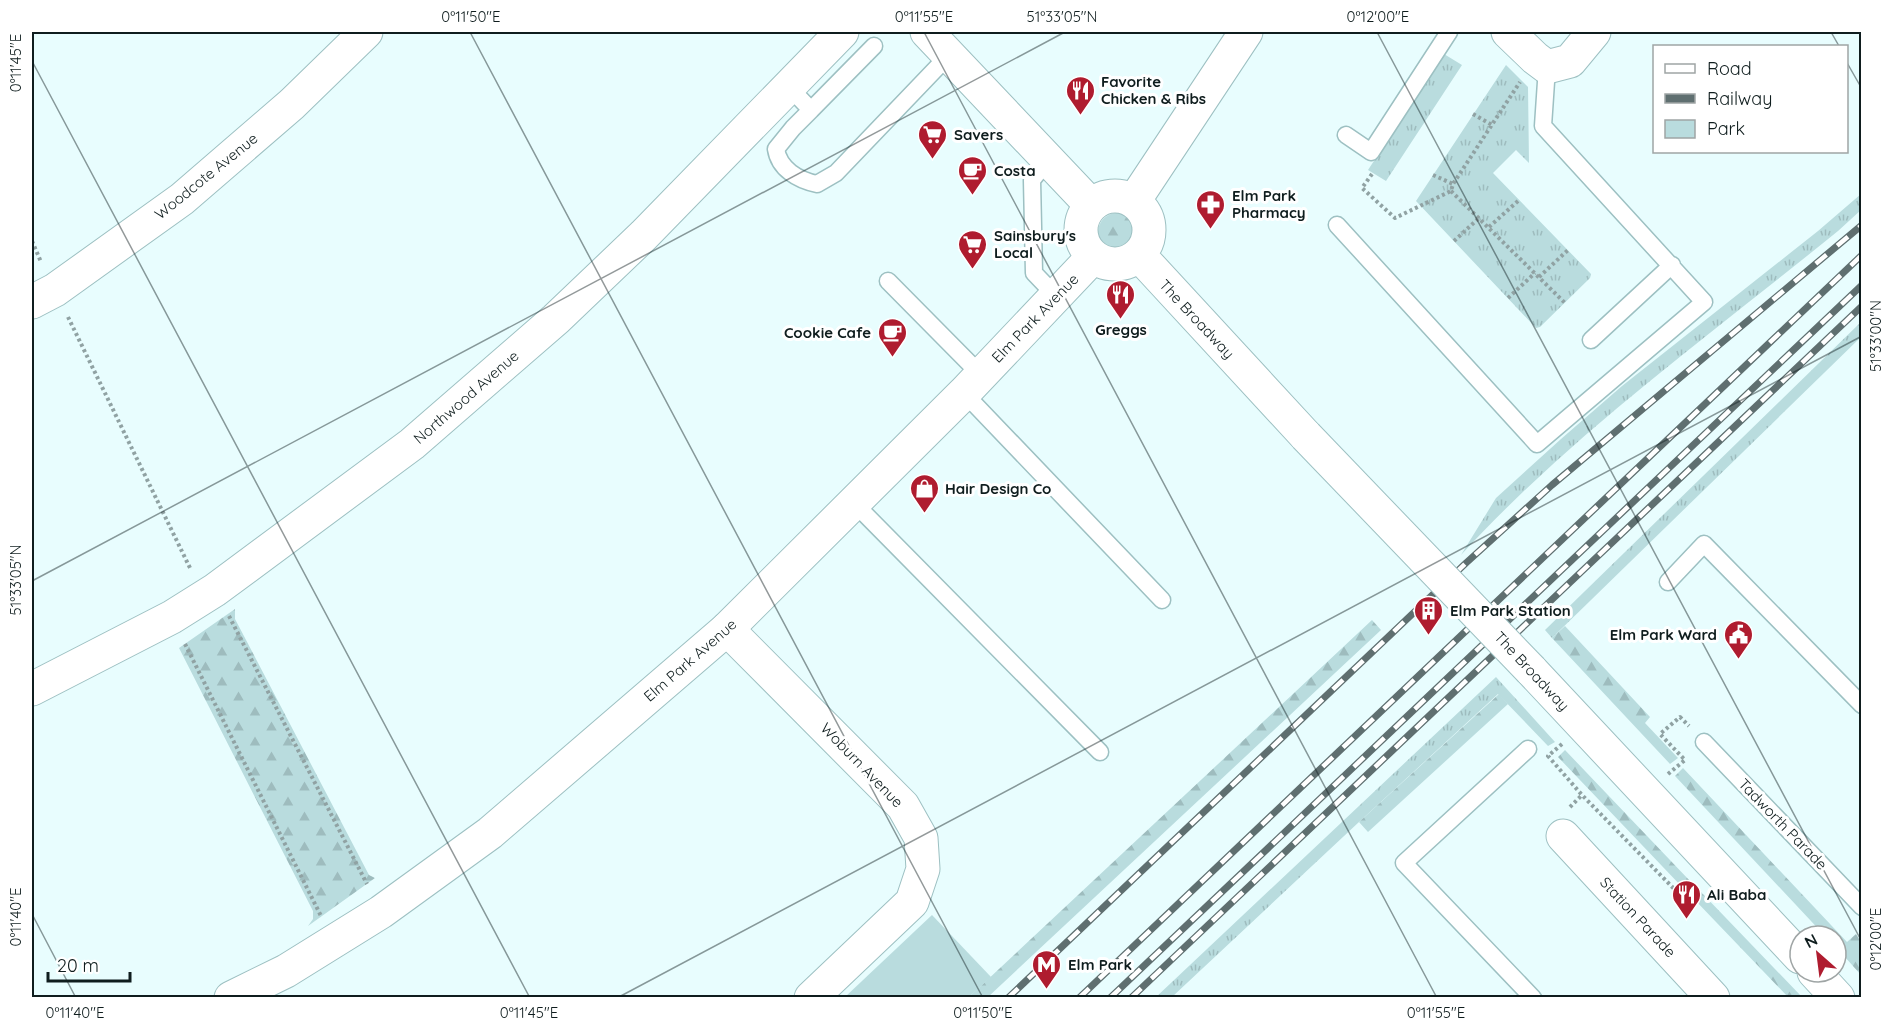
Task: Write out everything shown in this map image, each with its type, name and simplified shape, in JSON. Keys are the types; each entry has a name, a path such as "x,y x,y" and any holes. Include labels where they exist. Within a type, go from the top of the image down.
{"street":[{"name":"Woodcote Avenue","path":"43,296 182,199 292,104 366,32"},
{"name":"Northwood Avenue","path":"32,689 172,617 209,593 412,444 556,319 644,235 800,99 842,32"},
{"path":"927,32 1091,205"},
{"path":"1134,201 1246,32"},
{"path":"1509,32 1541,62 1570,61 1594,32"},
{"path":"1120,196 1134,201 1145,212 1150,227 1148,242 1139,255 1129,262 1117,265 1104,263 1093,257 1084,246 1080,232 1083,217 1091,205 1104,197 1120,196"},
{"name":"The Broadway","path":"1139,255 1306,436 1531,670 1788,944"},
{"name":"Elm Park Avenue","path":"231,998 286,971 381,912 490,833 727,629 973,384 1093,257"},
{"name":"Woburn Avenue","path":"727,629 903,806 921,838 923,869 912,902 811,998"},
{"name":"Station Parade","path":"1563,836 1713,998"},
{"path":"1825,984 1838,998"}],"lane":[{"path":"1346,135 1371,152 1449,32"},
{"path":"874,46 800,99 793,128 776,149 778,160 801,181 817,184 836,173 949,55"},
{"path":"1337,225 1537,444 1704,302 1543,126 1541,62"},
{"path":"1048,160 1032,180 1034,273 1056,296"},
{"path":"1591,340 1672,265"},
{"path":"888,281 973,384 1162,600"},
{"path":"854,502 1100,752"},
{"path":"1668,582 1704,543 1862,705"},
{"name":"Tadworth Parade","path":"1704,742 1862,907"},
{"path":"1527,749 1404,863 1533,998"}],"path":[{"path":"1375,168 1362,188 1395,218 1451,191 1453,184 1492,125 1541,62"},
{"path":"1473,114 1492,125"},
{"path":"1433,175 1453,184"},
{"path":"1451,191 1565,303"},
{"path":"1489,227 1519,200"},
{"path":"1454,241 1479,218"},
{"path":"1539,277 1568,250"},
{"path":"1508,298 1535,273"},
{"path":"43,296 209,593 381,912"},
{"path":"172,617 334,941"},
{"path":"1671,772 1685,760 1660,734 1680,717 1704,742"},
{"path":"1548,756 1582,795 1684,899"}],"green space":[{"path":"1444,54 1462,65 1386,181 1368,170"},
{"path":"1506,65 1528,87 1529,163 1516,150 1493,173 1591,274 1590,278 1540,327 1536,328 1416,201"},
{"path":"1861,194 1861,210 1838,231 1596,426 1504,510 1461,555 1496,498 1561,439 1622,386 1818,231"},
{"path":"1117,213 1130,219 1136,232 1130,245 1117,251 1104,245 1098,232 1104,219"},
{"path":"1861,322 1861,337 1552,638 1545,630"},
{"path":"235,609 235,619 369,875 375,878 308,926 313,919 313,911 179,648"},
{"path":"1372,620 1381,630 988,997 969,997"},
{"path":"1565,626 1650,717 1645,723 1678,758 1670,764 1552,638"},
{"path":"1496,677 1555,742 1548,746 1498,694 1172,997 1155,998"},
{"path":"1499,694 1508,704 1368,832 1359,822"},
{"path":"1565,750 1690,881 1683,888 1558,757"},
{"path":"1683,768 1830,924 1814,924 1675,776"},
{"path":"1701,892 1802,997 1788,997 1693,898"},
{"path":"932,915 991,977 969,997 845,997"},
{"path":"1856,934 1861,942 1861,975 1848,960 1848,941"}],"railway":[{"path":"1008,998 1466,563 1552,485 1862,225"},
{"path":"1079,998 1862,255"},
{"path":"1110,998 1862,285"},
{"path":"1131,998 1862,306"}],"place":[{"name":"Favorite Chicken & Ribs","path":"1080,116"},
{"name":"Savers","path":"933,160"},
{"name":"Costa","path":"973,196"},
{"name":"Elm Park Pharmacy","path":"1211,230"},
{"name":"Sainsbury's Local","path":"973,270"},
{"name":"Greggs","path":"1121,320"},
{"name":"Cookie Cafe","path":"892,358"},
{"name":"Hair Design Co","path":"924,514"},
{"name":"Elm Park Station","path":"1429,636"},
{"name":"Elm Park Ward","path":"1738,660"},
{"name":"Ali Baba","path":"1686,920"},
{"name":"Elm Park","path":"1047,990"}]}
